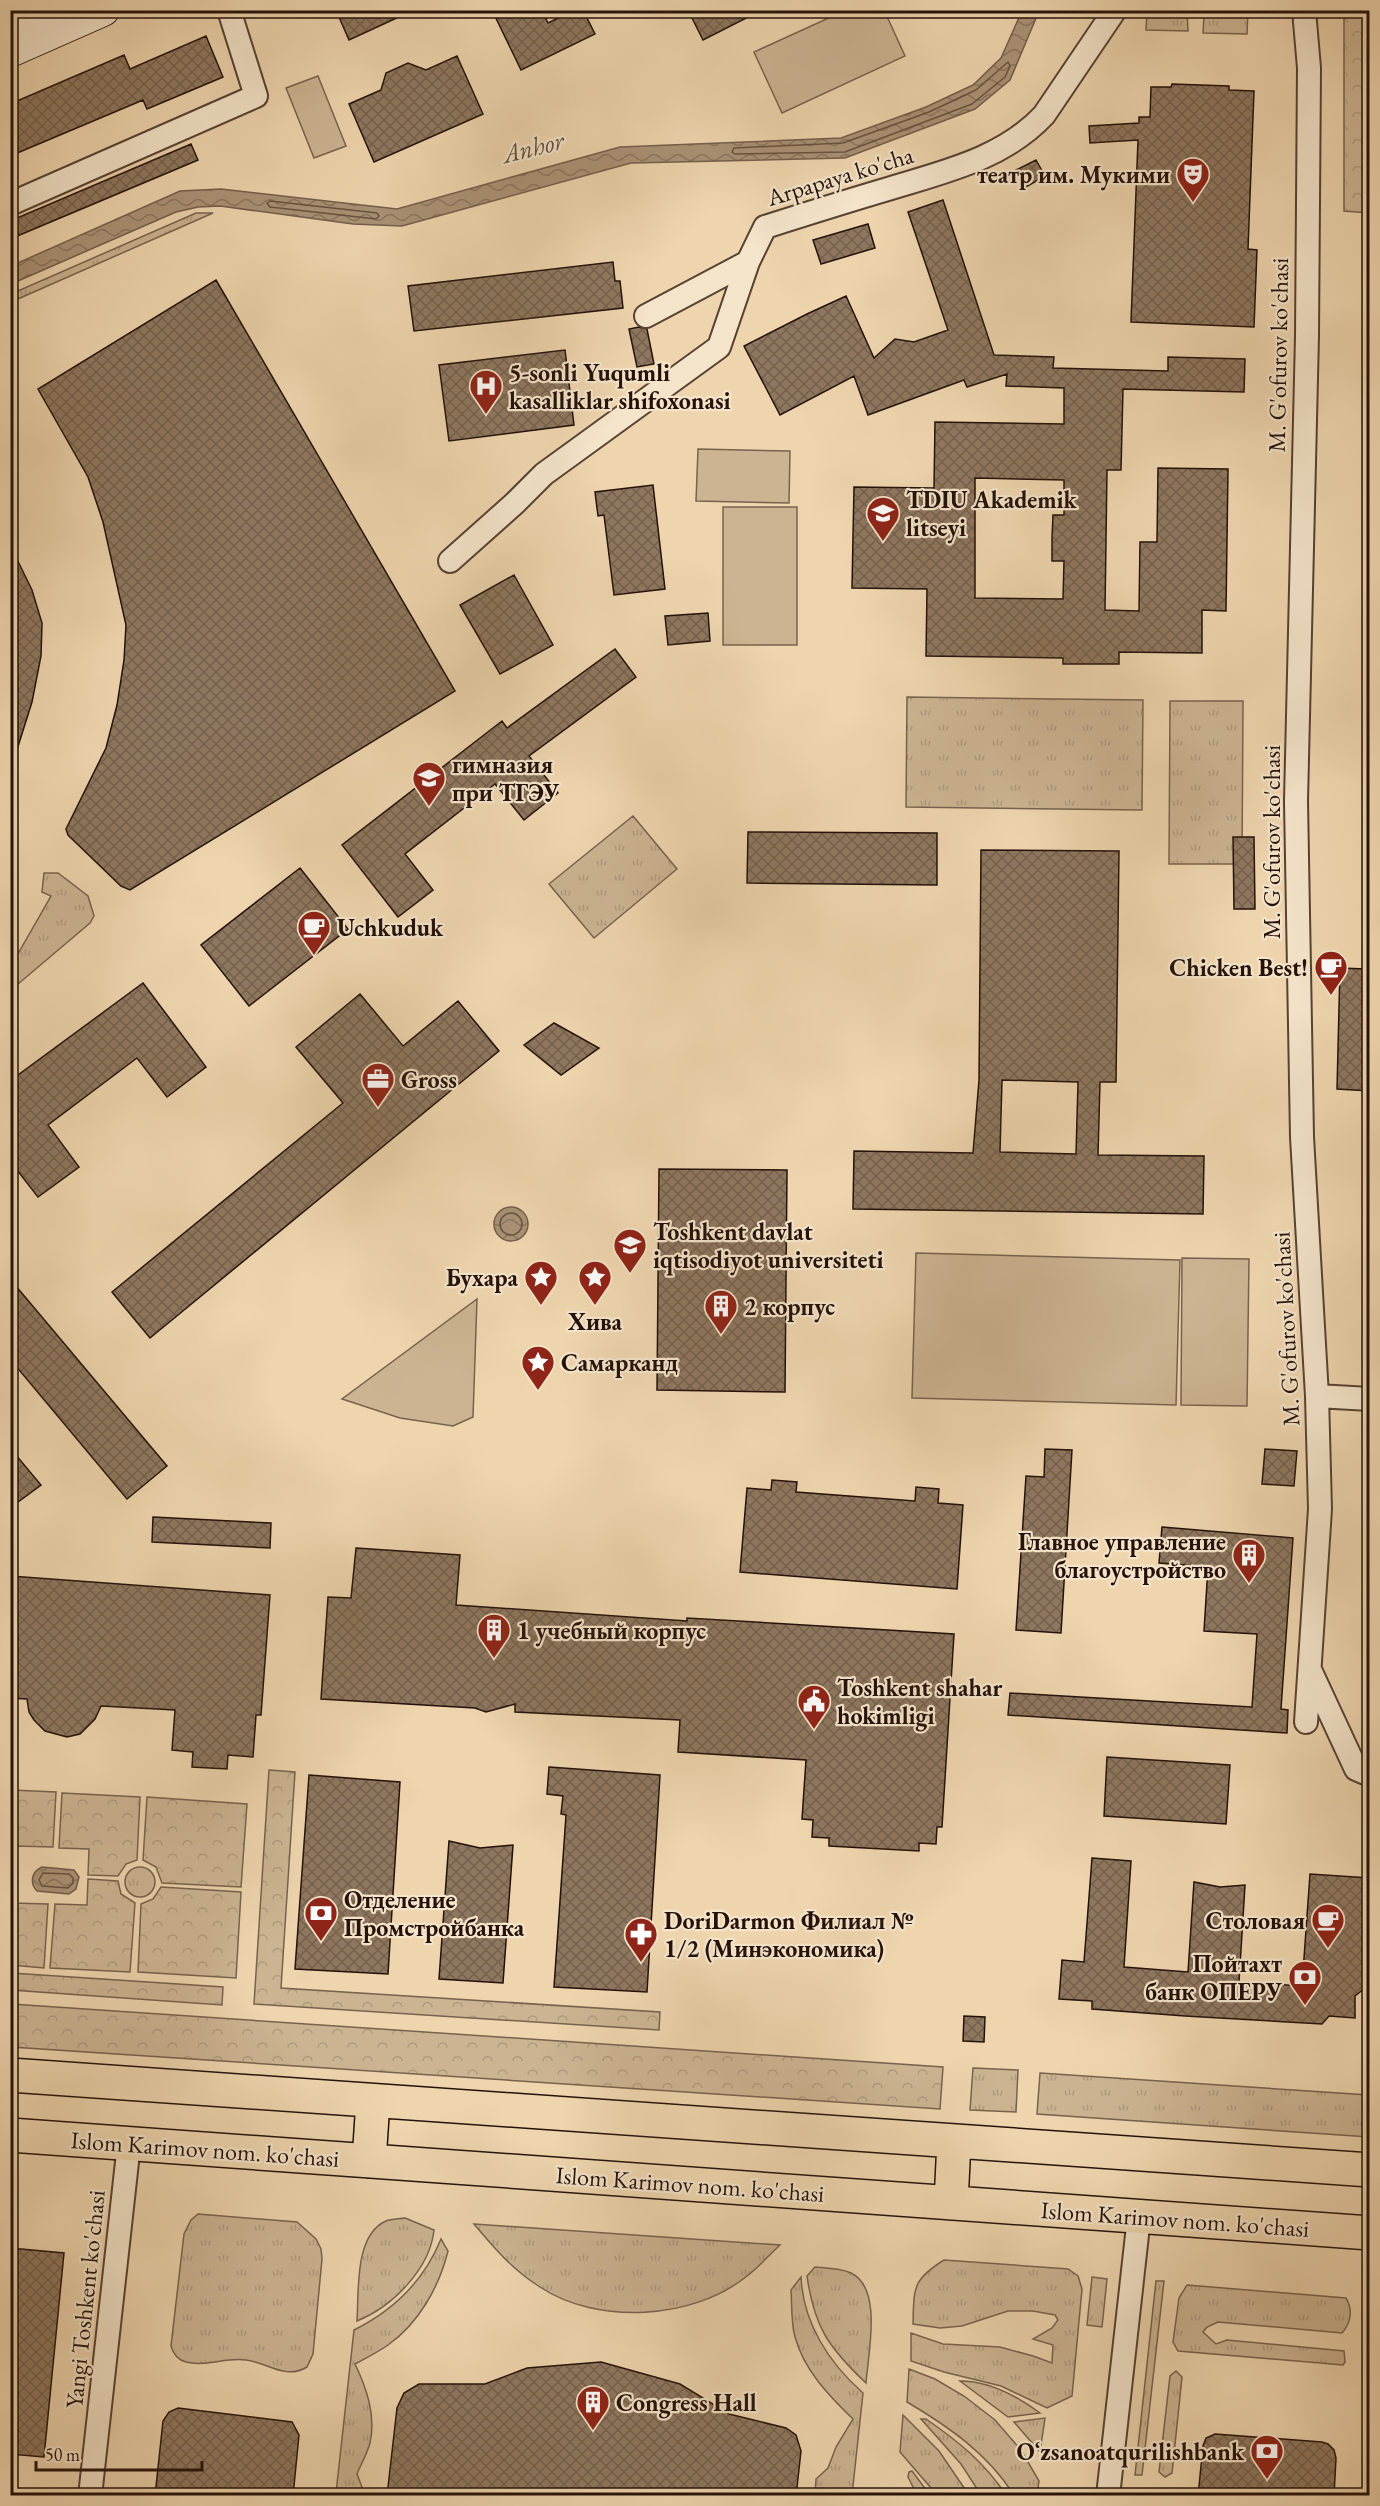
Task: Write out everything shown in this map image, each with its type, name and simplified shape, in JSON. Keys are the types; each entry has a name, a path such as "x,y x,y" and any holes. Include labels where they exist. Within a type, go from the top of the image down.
{"main road":[{"path":"10,23 40,10"},
{"path":"10,51 103,10"},
{"path":"10,2075 1370,2170"},
{"path":"369,2161 373,2101"},
{"name":"Islom Karimov nom. ko'chasi","path":"10,2135 1370,2233"},
{"path":"951,2203 954,2141"}],"street":[{"path":"10,204 256,96 229,10"},
{"name":"Arpapaya ko'cha","path":"450,561 544,474 719,347 748,262 765,227 958,167 1017,139 1033,127 1048,109 1116,10"},
{"name":"M. G'ofurov ko'chasi","path":"1304,10 1309,68 1307,336 1296,801 1302,1137 1317,1396 1320,1509 1306,1722"},
{"path":"646,316 748,262"},
{"path":"1317,1396 1370,1399"},
{"name":"M. G'ofurov ko'chasi","path":"1311,1672 1356,1769 1370,1775"},
{"name":"Yangi Toshkent ko'chasi","path":"90,2496 129,2144"},
{"path":"1108,2496 1139,2217"}],"green space":[{"path":"884,10 905,56 782,113 754,52 844,11"},
{"path":"1209,10 1248,11 1247,34 1203,33 1204,16"},
{"path":"1355,10 1369,11 1369,213 1344,211 1344,15"},
{"path":"1147,11 1187,11 1188,31 1146,30"},
{"path":"318,76 346,146 314,158 286,88"},
{"path":"196,213 213,213 11,302 11,294"},
{"path":"698,449 790,451 789,503 696,501"},
{"path":"723,507 797,507 797,645 723,645"},
{"path":"907,697 1143,700 1142,810 906,807"},
{"path":"1170,701 1243,701 1242,864 1169,864"},
{"path":"633,816 677,869 594,938 549,884"},
{"path":"44,873 58,873 88,896 94,916 90,923 11,990 11,966 51,896 42,892"},
{"path":"916,1253 1180,1260 1176,1405 912,1398"},
{"path":"1182,1258 1249,1259 1247,1406 1181,1405"},
{"path":"477,1299 473,1417 453,1426 400,1418 342,1399"},
{"path":"269,1770 295,1772 281,1988 660,2012 659,2030 254,2004"},
{"path":"11,1790 56,1792 53,1847 15,1846 14,1869 10,1869"},
{"path":"62,1793 140,1797 137,1860 126,1864 118,1876 88,1875 89,1849 59,1848"},
{"path":"147,1797 247,1804 241,1887 162,1883 156,1867 143,1860"},
{"path":"140,1867 151,1871 155,1882 151,1893 140,1897 129,1893 125,1882 129,1871"},
{"path":"11,1874 14,1874 13,1903 48,1904 44,1968 11,1965"},
{"path":"88,1879 118,1881 121,1894 135,1903 130,1972 50,1968 55,1904 87,1905"},
{"path":"161,1887 241,1892 236,1978 138,1972 141,1904 153,1899"},
{"path":"11,1973 223,1987 222,2005 11,1990"},
{"path":"11,2004 943,2067 940,2109 11,2047"},
{"path":"973,2068 1018,2070 1016,2112 970,2110"},
{"path":"1040,2073 1369,2095 1369,2137 1037,2114"},
{"path":"198,2214 297,2222 316,2239 321,2249 322,2259 313,2354 307,2367 292,2372 277,2370 246,2360 194,2363 183,2361 175,2354 171,2346 184,2234 191,2220"},
{"path":"405,2218 434,2230 425,2259 407,2285 396,2296 370,2315 357,2321 360,2265 368,2238 386,2221"},
{"path":"474,2224 780,2245 747,2276 725,2291 700,2302 673,2309 616,2312 589,2308 563,2299 540,2287 512,2266"},
{"path":"441,2239 448,2251 433,2291 418,2315 388,2345 355,2364 367,2393 372,2423 370,2443 357,2474 365,2495 336,2493 354,2330 382,2313 406,2293 426,2268"},
{"path":"944,2260 1068,2269 1078,2276 1082,2289 1072,2396 1047,2408 1001,2386 911,2361 911,2333 943,2344 1000,2347 1052,2363 1053,2345 1033,2339 1052,2328 1058,2320 1055,2315 1033,2311 1008,2311 962,2326 940,2328 913,2324 917,2286 926,2273"},
{"path":"815,2267 838,2269 851,2273 861,2281 867,2292 871,2339 866,2383 842,2359 825,2336 819,2323 807,2276"},
{"path":"801,2277 807,2310 820,2341 839,2369 863,2393 852,2495 815,2495 816,2479 828,2468 836,2447 853,2419 818,2382 799,2349 793,2326 791,2290"},
{"path":"1092,2277 1107,2279 1102,2327 1087,2325"},
{"path":"1156,2281 1164,2281 1142,2475 1135,2475"},
{"path":"1187,2285 1346,2298 1350,2307 1350,2316 1342,2333 1218,2322 1207,2327 1203,2332 1216,2344 1227,2340 1344,2351 1345,2362 1343,2365 1178,2351 1173,2342 1179,2298"},
{"path":"909,2369 935,2379 964,2396 995,2420 1021,2450 1039,2481 1037,2495 1014,2495 992,2466 966,2442 907,2402"},
{"path":"1176,2371 1182,2377 1172,2473 1165,2477 1159,2472 1170,2376"},
{"path":"960,2381 981,2384 1002,2391 1040,2413 1008,2417"},
{"path":"903,2415 939,2451 969,2495 937,2495 900,2452"},
{"path":"1045,2418 1040,2452 1014,2422"},
{"path":"921,2419 926,2419 970,2453 1006,2495 981,2495 961,2464"},
{"path":"912,2471 930,2495 917,2495 908,2477 909,2472"}],"water":[{"name":"Anhor","path":"1022,11 1039,11 1010,80 975,109 845,158 631,163 402,226 353,224 220,206 198,207 176,212 11,284 11,266 180,191 221,189 397,209 620,147 841,138 926,107 973,85 1001,58"},
{"path":"511,1207 523,1212 528,1224 523,1236 511,1241 499,1236 494,1224 499,1212"},
{"path":"42,1867 74,1870 79,1877 76,1889 69,1894 37,1891 33,1878 36,1871"}],"building":[{"path":"336,10 414,10 349,40"},
{"path":"492,10 542,10 548,23 574,10 583,10 595,34 521,70"},
{"path":"688,10 762,10 703,40"},
{"path":"206,36 223,77 147,109 143,100 10,156 10,104 124,55 130,69"},
{"path":"457,56 483,114 374,162 349,104 381,90 386,73 408,63 426,70"},
{"name":"театр им. Мукими","path":"1172,84 1229,86 1229,90 1254,91 1248,249 1257,250 1254,327 1131,322 1138,140 1090,143 1089,126 1139,123 1139,117 1150,117 1151,87 1171,87"},
{"path":"191,144 198,160 10,239 10,221"},
{"path":"1036,160 1045,176 1026,187 1016,170"},
{"path":"943,200 994,355 1054,357 1053,368 1168,371 1168,357 1245,359 1244,392 1123,389 1121,470 1107,470 1105,610 1139,611 1140,542 1157,542 1158,468 1228,469 1226,611 1202,610 1202,653 1119,652 1119,664 1063,664 1063,658 926,656 927,589 852,588 854,487 934,488 935,422 1064,424 1064,388 1006,386 1007,374 967,387 964,380 868,415 854,376 780,415 744,346 807,314 846,296 874,358 895,339 914,342 948,330 908,212","holes":["975,478 1064,480 1064,515 1053,515 1052,538 1052,561 1064,561 1063,599 975,598"]},
{"path":"868,224 875,248 821,264 813,240"},
{"path":"613,262 615,281 620,281 623,308 414,331 408,286"},
{"path":"216,280 455,691 130,890 121,886 68,835 66,829 106,748 117,705 124,660 126,625 103,522 88,477 38,389"},
{"path":"639,327 647,329 654,364 637,367 629,329"},
{"path":"565,350 574,425 449,441 439,365"},
{"path":"653,485 665,589 614,595 604,515 598,516 595,492"},
{"path":"10,545 32,590 42,623 41,656 32,702 15,756 10,756"},
{"path":"514,575 553,645 500,674 460,605"},
{"path":"708,613 710,641 668,645 665,616"},
{"name":"гимназия при ТГЭУ","path":"615,649 636,677 529,756 558,793 524,820 495,784 405,854 433,890 398,917 342,845 502,721 507,728"},
{"path":"748,832 937,833 937,885 747,883"},
{"path":"1233,837 1254,837 1255,909 1234,909"},
{"path":"981,850 1119,851 1116,1082 1100,1082 1098,1155 1204,1156 1203,1214 853,1209 854,1151 973,1153 979,1080","holes":["1002,1080 1078,1082 1076,1154 1000,1152"]},
{"path":"300,868 348,929 249,1006 201,945"},
{"path":"1340,968 1365,969 1363,1035 1370,1035 1370,1091 1337,1089"},
{"path":"143,983 206,1067 167,1097 137,1058 48,1125 79,1167 38,1197 10,1161 10,1081"},
{"path":"360,994 403,1046 458,1001 499,1051 150,1338 112,1292 343,1103 296,1047"},
{"path":"554,1023 599,1048 561,1075 524,1045"},
{"name":"2 корпус","path":"659,1169 787,1170 785,1392 657,1390"},
{"path":"10,1279 167,1466 127,1499 10,1359"},
{"path":"10,1448 41,1485 18,1502 10,1493"},
{"path":"1045,1449 1072,1450 1061,1633 1016,1630 1026,1476 1044,1477"},
{"path":"1265,1449 1297,1451 1294,1486 1262,1484"},
{"path":"772,1480 797,1482 796,1492 915,1501 916,1487 939,1489 938,1503 963,1505 957,1589 740,1572 747,1488 771,1490"},
{"path":"153,1517 271,1523 270,1548 152,1542"},
{"path":"1162,1527 1293,1538 1281,1709 1288,1710 1287,1733 1008,1715 1010,1693 1252,1707 1257,1634 1204,1631 1208,1567 1159,1563"},
{"path":"356,1548 460,1555 456,1605 687,1621 687,1618 954,1634 942,1827 937,1827 936,1844 919,1843 919,1851 829,1846 829,1838 812,1837 813,1820 802,1819 806,1760 678,1752 680,1720 515,1712 515,1704 486,1712 475,1708 321,1699 328,1597 351,1598"},
{"path":"10,1576 270,1595 261,1715 256,1715 253,1757 228,1755 227,1769 192,1767 193,1752 172,1750 175,1710 101,1706 95,1719 80,1734 67,1737 45,1731 29,1712 27,1699 10,1698"},
{"path":"1107,1757 1230,1765 1226,1824 1104,1816"},
{"path":"549,1767 660,1775 647,1992 554,1987 566,1815 561,1814 563,1796 547,1794"},
{"path":"309,1775 400,1782 388,1974 295,1969"},
{"path":"449,1841 480,1848 513,1845 503,1983 439,1979"},
{"path":"1092,1858 1131,1861 1124,1967 1188,1972 1194,1882 1220,1887 1245,1885 1239,1982 1302,1986 1310,1874 1370,1878 1370,1984 1355,1996 1355,2018 1329,2016 1322,2024 1185,2016 1092,2009 1092,2001 1059,1999 1062,1960 1084,1962"},
{"path":"964,2016 985,2017 984,2042 963,2041"},
{"path":"10,2248 64,2253 44,2457 10,2454"},
{"name":"Congress Hall","path":"601,2362 680,2384 729,2414 786,2428 796,2435 801,2451 796,2496 387,2496 397,2408 404,2393 419,2384 485,2384 527,2368"},
{"path":"178,2408 292,2422 299,2435 293,2496 155,2496 163,2421 169,2412"},
{"name":"Oʻzsanoatqurilishbank","path":"1215,2434 1328,2444 1334,2450 1336,2458 1334,2496 1198,2496 1203,2446 1206,2438"}],"place":[{"name":"театр им. Мукими","path":"1193,203"},
{"name":"5-sonli Yuqumli kasalliklar shifoxonasi","path":"486,415"},
{"name":"TDIU Akademik litseyi","path":"883,542"},
{"name":"гимназия при ТГЭУ","path":"429,807"},
{"name":"Uchkuduk","path":"314,956"},
{"name":"Chicken Best!","path":"1331,996"},
{"name":"Gross","path":"378,1108"},
{"name":"Toshkent davlat iqtisodiyot universiteti","path":"630,1274"},
{"name":"Бухара","path":"541,1306"},
{"name":"Хива","path":"595,1306"},
{"name":"2 корпус","path":"721,1335"},
{"name":"Самарканд","path":"538,1391"},
{"name":"Главное управление благоустройство","path":"1249,1584"},
{"name":"1 учебный корпус","path":"494,1659"},
{"name":"Toshkent shahar hokimligi","path":"814,1730"},
{"name":"Отделение Промстройбанка","path":"321,1942"},
{"name":"Столовая","path":"1328,1949"},
{"name":"DoriDarmon Филиал № 1/2 (Минэкономика)","path":"641,1963"},
{"name":"Пойтахт банк ОПЕРУ","path":"1305,2006"},
{"name":"Congress Hall","path":"593,2431"},
{"name":"Oʻzsanoatqurilishbank","path":"1267,2480"}]}
